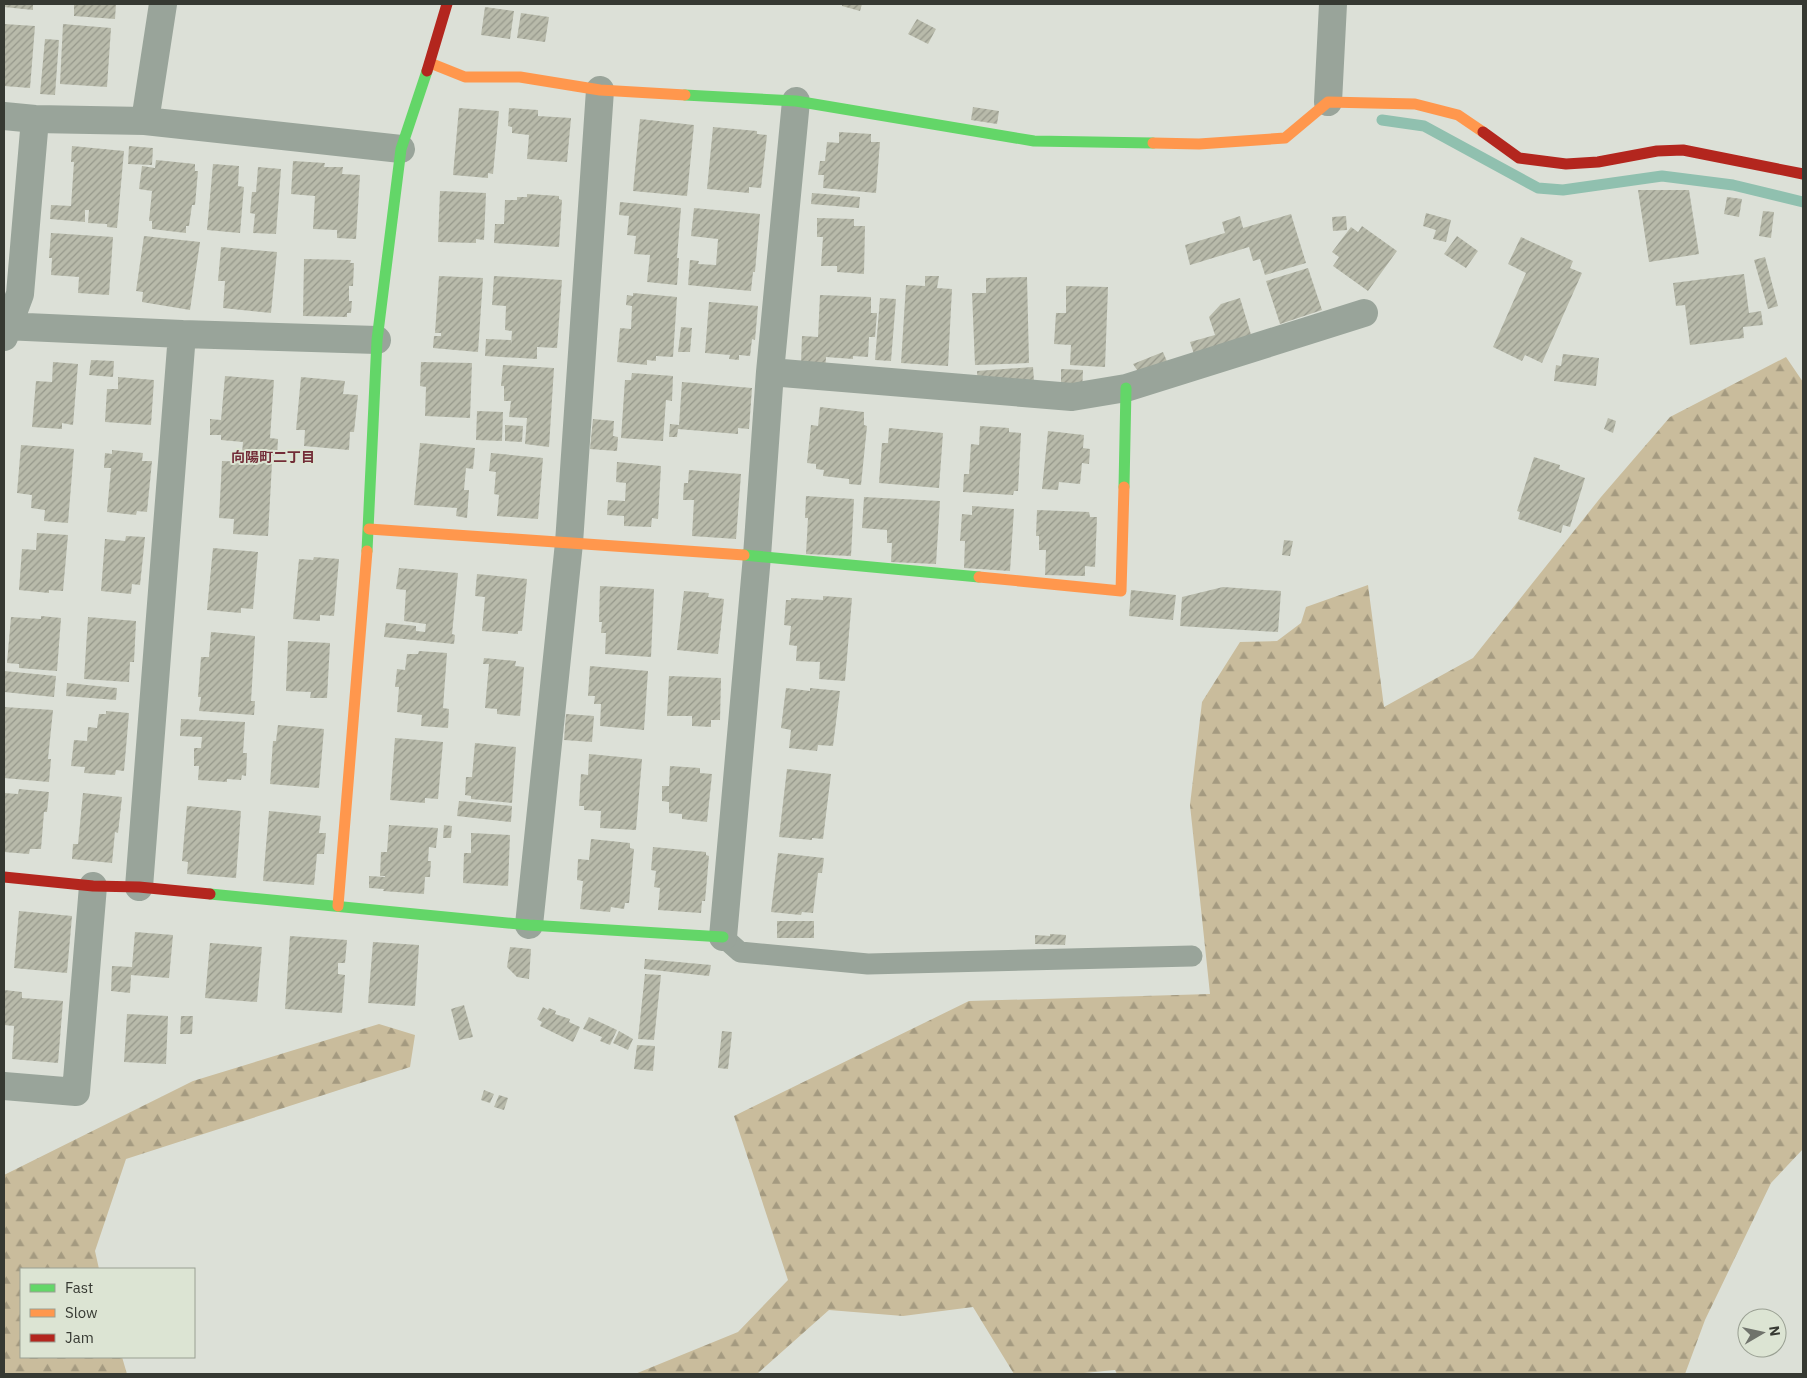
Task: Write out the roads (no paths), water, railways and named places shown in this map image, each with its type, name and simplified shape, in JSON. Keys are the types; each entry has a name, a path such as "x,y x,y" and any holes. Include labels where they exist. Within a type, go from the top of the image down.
{"street":[{"path":"146,121 163,4"},
{"path":"338,906 369,529 377,340 402,149 447,4"},
{"path":"1328,102 1333,4"},
{"path":"430,63 465,78 520,77 600,90 796,101 1034,141 1199,144 1285,138 1328,102 1415,104 1458,115 1519,158 1566,164 1598,162 1657,151 1683,150 1803,174"},
{"path":"529,925 569,543 600,90"},
{"path":"4,877 93,886 140,887 529,925 723,937 757,556 770,372 796,101"},
{"path":"4,116 146,121 402,149"},
{"path":"35,118 20,294 5,330 377,340"},
{"path":"770,372 1072,397 1126,388 1364,313"},
{"path":"140,887 182,334"},
{"path":"369,529 757,556 1121,591 1126,388"},
{"path":"4,1086 76,1092 93,886"}],"lane":[{"path":"723,937 740,952 868,964 1192,956"}],"waterway":[{"path":"1382,120 1424,126 1538,188 1563,190 1662,176 1733,185 1803,202"}],"district":[{"name":"向陽町二丁目","path":"273,457"}]}
